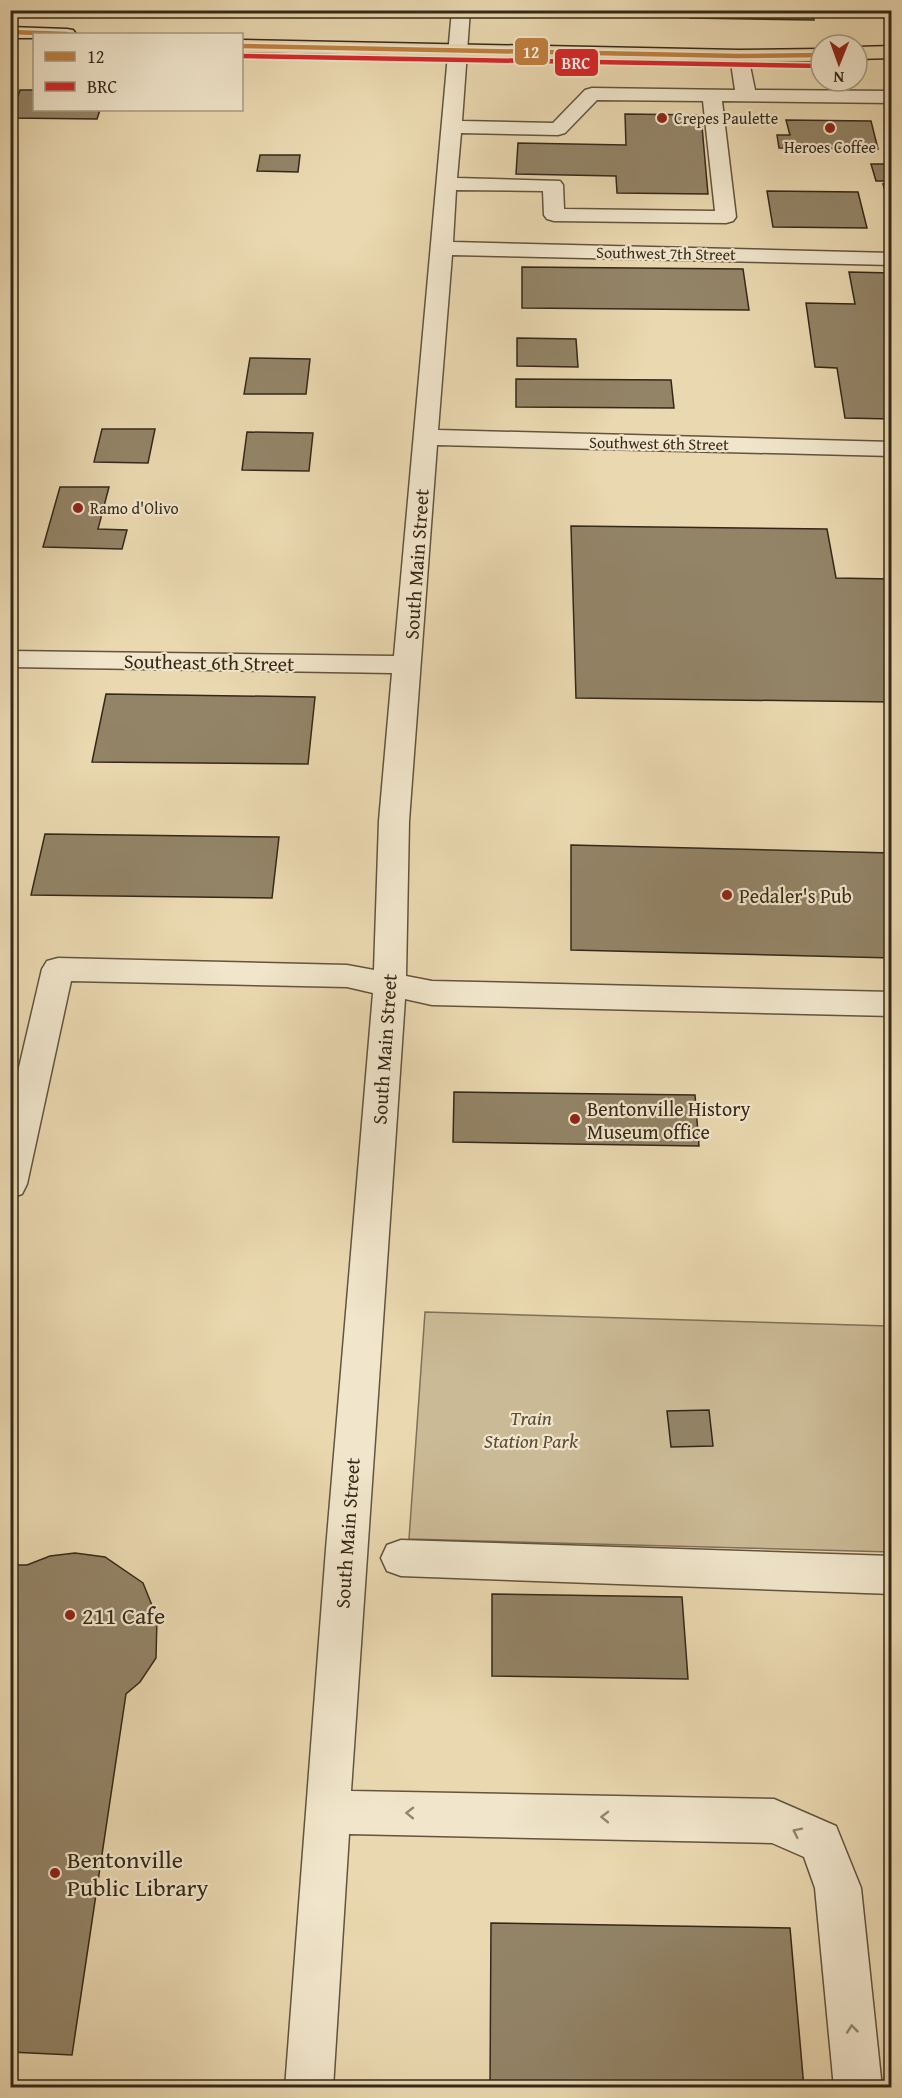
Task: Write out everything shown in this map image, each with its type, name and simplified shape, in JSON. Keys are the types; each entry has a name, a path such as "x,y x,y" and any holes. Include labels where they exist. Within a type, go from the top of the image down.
{"main road":[{"path":"10,32 38,33"},
{"path":"243,46 739,56 809,55"},
{"path":"10,50 33,50"},
{"path":"869,53 891,52"}],"street":[{"name":"South Main Street","path":"309,2088 390,983 394,821 461,10"},
{"path":"739,56 746,96"},
{"path":"451,127 558,129 592,94 891,97"},
{"path":"447,184 553,185 554,215 726,217 712,96"},
{"name":"Southwest 7th Street","path":"440,248 891,259"},
{"name":"Southwest 6th Street","path":"426,436 891,448"},
{"name":"Southeast 6th Street","path":"10,659 408,665"},
{"path":"10,1184 58,969 347,976 432,993 891,1004"},
{"path":"401,1558 891,1575"},
{"path":"328,1812 774,1821 820,1842 838,1887 858,2088"}],"green space":[{"name":"Train Station Park","path":"425,1312 888,1326 892,1355 891,1552 409,1539"}],"building":[{"path":"689,10 812,10 814,20 690,18"},
{"path":"20,90 33,90 33,111 100,111 97,119 10,118"},
{"path":"625,114 701,115 708,194 617,193 616,176 516,174 518,143 626,145"},
{"name":"Heroes Coffee","path":"786,120 871,121 878,149 779,148 777,135 790,135"},
{"path":"260,155 300,155 298,172 257,171"},
{"path":"871,164 892,164 892,181 876,181"},
{"path":"883,184 892,184 892,215"},
{"path":"767,191 858,192 867,228 773,227"},
{"path":"522,267 743,269 749,310 522,308"},
{"path":"849,272 892,273 892,419 845,418 837,368 815,367 806,303 855,304"},
{"path":"517,338 576,339 578,367 517,366"},
{"path":"250,358 310,359 306,394 244,394"},
{"path":"516,379 671,380 674,408 516,407"},
{"path":"102,429 155,429 148,463 94,462"},
{"path":"247,432 313,433 309,471 242,470"},
{"name":"Ramo d'Olivo","path":"60,487 109,487 98,529 127,530 122,549 43,547"},
{"path":"571,526 827,529 836,578 892,579 892,702 576,698"},
{"path":"106,694 315,697 308,764 92,762"},
{"path":"45,834 279,837 272,898 31,895"},
{"path":"571,845 892,853 892,958 571,950"},
{"name":"Bentonville History Museum office","path":"454,1092 695,1095 699,1146 453,1142"},
{"path":"709,1410 713,1446 671,1447 667,1411"},
{"name":"Bentonville Public Library","path":"75,1553 105,1557 143,1583 157,1618 156,1658 140,1682 126,1694 72,2055 10,2052 10,1565 27,1565 50,1556"},
{"path":"492,1594 682,1597 688,1679 492,1676"},
{"path":"491,1923 790,1928 804,2088 490,2088"}],"transit line":[{"name":"12","path":"10,32 38,33"},
{"name":"12","path":"243,46 739,56 809,55"},
{"name":"BRC","path":"243,56 809,66"}],"place":[{"name":"Crepes Paulette","path":"662,118"},
{"name":"Heroes Coffee","path":"830,128"},
{"name":"Ramo d'Olivo","path":"78,508"},
{"name":"Pedaler's Pub","path":"727,895"},
{"name":"Bentonville History Museum office","path":"575,1119"},
{"name":"211 Cafe","path":"70,1615"},
{"name":"Bentonville Public Library","path":"55,1873"}]}
